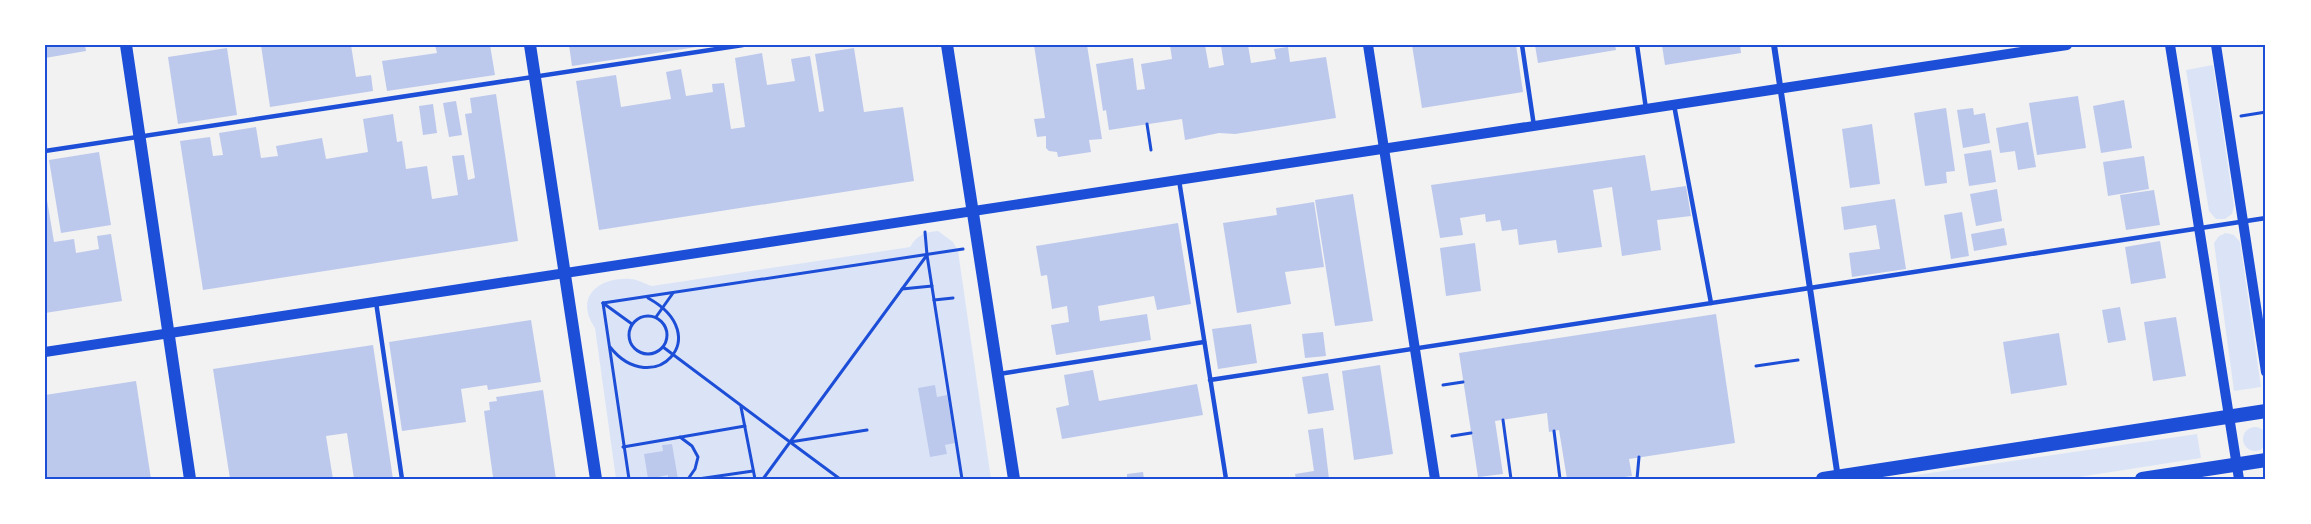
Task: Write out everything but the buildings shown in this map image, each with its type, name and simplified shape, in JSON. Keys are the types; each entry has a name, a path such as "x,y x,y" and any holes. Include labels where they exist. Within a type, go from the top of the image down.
{"main road":[{"path":"126,45 190,479"},
{"path":"530,45 596,479"},
{"path":"947,45 1014,479"},
{"path":"1823,479 2266,411"},
{"path":"2142,479 2266,460"}],"street":[{"path":"1368,45 1434,479"},
{"path":"1774,45 1838,478"},
{"path":"45,352 2067,45"},
{"path":"2170,45 2239,479"},
{"path":"2216,45 2266,372"}],"lane":[{"path":"45,151 743,45"},
{"path":"1522,45 1534,126"},
{"path":"1637,45 1646,109"},
{"path":"1674,105 1711,303"},
{"path":"1179,180 1226,479"},
{"path":"1210,380 2266,218"},
{"path":"376,302 402,479"},
{"path":"998,374 1204,342"}],"path":[{"path":"2239,116 2266,112"},
{"path":"1147,124 1151,150"},
{"path":"925,232 962,479"},
{"path":"603,303 978,247"},
{"path":"763,479 927,255"},
{"path":"902,289 932,286"},
{"path":"656,317 673,293"},
{"path":"609,346 617,356 639,368 653,368 664,364 674,355 679,334 676,323 663,308 646,296"},
{"path":"934,300 953,298"},
{"path":"603,303 632,324"},
{"path":"603,303 629,479"},
{"path":"644,316 656,317 665,326 667,334 663,347 647,354 637,351 630,344 628,337 632,324 644,316"},
{"path":"663,347 840,479"},
{"path":"1756,366 1798,360"},
{"path":"1443,385 1463,382"},
{"path":"741,405 755,479"},
{"path":"1503,420 1511,479"},
{"path":"623,447 745,426"},
{"path":"790,442 867,430"},
{"path":"1554,431 1560,479"},
{"path":"1452,436 1471,433"},
{"path":"678,436 692,446 698,457 695,469 688,479"},
{"path":"1637,479 1639,457"},
{"path":"698,479 753,471"}],"shaded area":[{"path":"2213,65 2234,206 2232,214 2225,219 2216,219 2209,211 2186,70"},
{"path":"938,231 953,242 958,251 991,479 616,479 595,328 587,307 588,299 599,286 618,279 630,279 652,286 910,247 922,235"},
{"path":"2226,233 2234,235 2240,242 2261,387 2234,391 2214,243 2219,236"},
{"path":"2255,427 2264,430 2267,439 2264,448 2255,451 2246,448 2243,439 2246,430"},
{"path":"2197,434 2201,458 2066,479 1889,479"}]}
